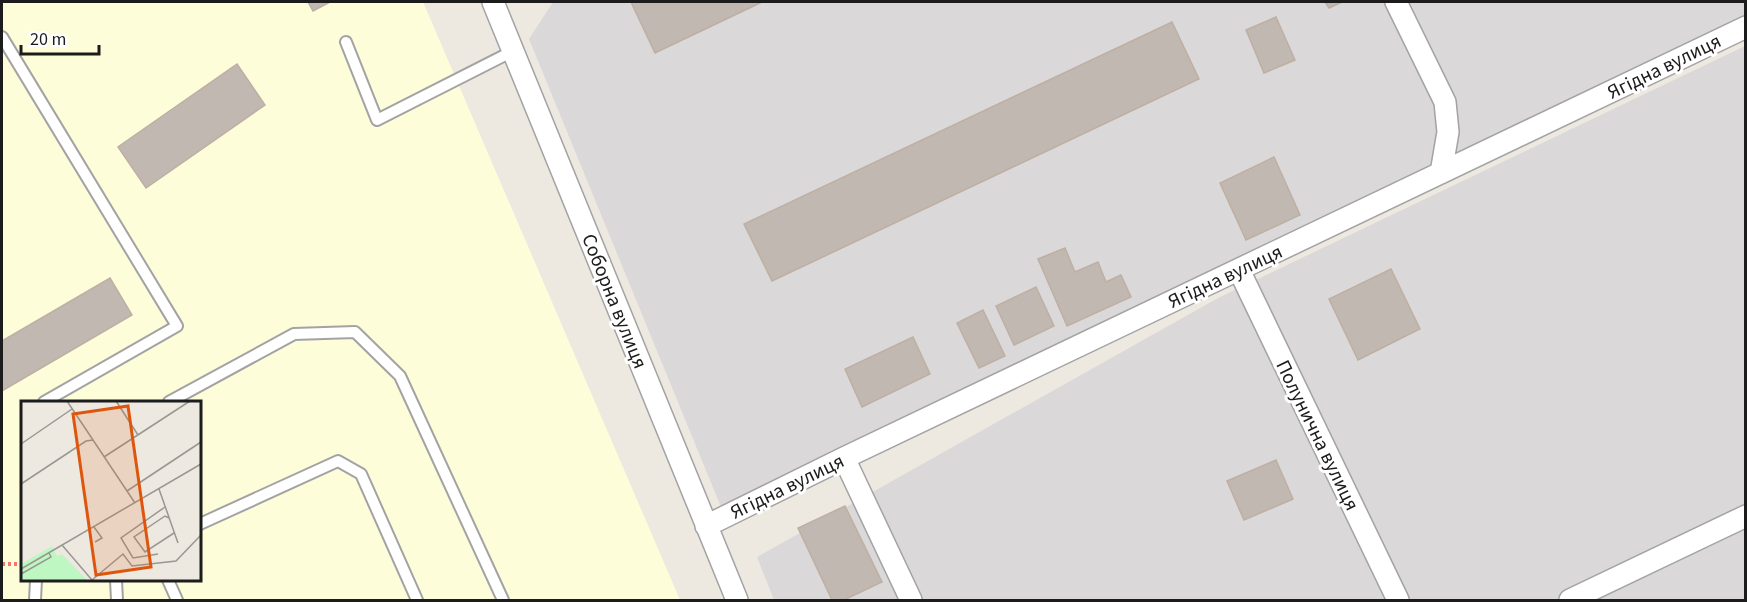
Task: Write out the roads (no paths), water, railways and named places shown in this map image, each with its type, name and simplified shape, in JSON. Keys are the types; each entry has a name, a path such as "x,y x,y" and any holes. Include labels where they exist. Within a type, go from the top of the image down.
{"street":[{"name":"Соборна вулиця","path":"493,2 737,600"},
{"path":"1396,2 1445,102 1448,132 1441,173"},
{"name":"Ягідна вулиця","path":"706,526 1746,27"},
{"name":"Полунична вулиця","path":"1239,270 1398,600"},
{"path":"844,458 911,600"},
{"path":"1570,600 1746,516"}],"lane":[{"path":"2,37 177,326 46,401"},
{"path":"346,42 377,120 513,51"},
{"path":"171,401 294,334 355,332 400,376 503,600"},
{"path":"201,524 339,461 361,474 417,600"},
{"path":"35,600 36,581"},
{"path":"116,581 117,600"},
{"path":"169,581 177,600"}]}
